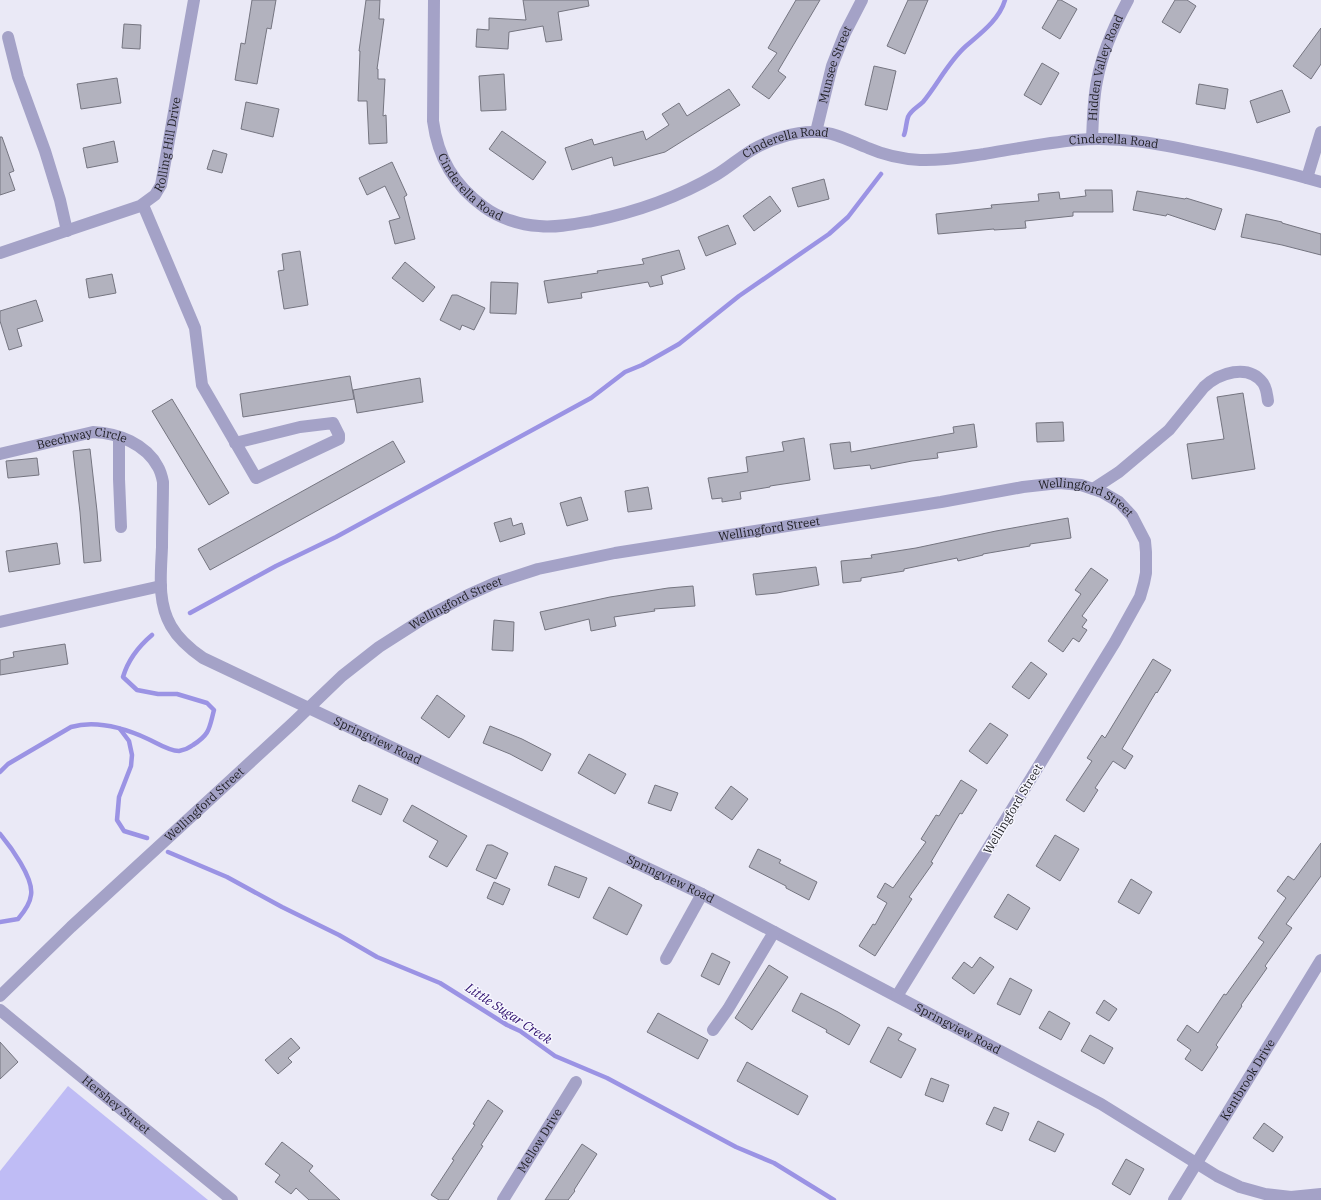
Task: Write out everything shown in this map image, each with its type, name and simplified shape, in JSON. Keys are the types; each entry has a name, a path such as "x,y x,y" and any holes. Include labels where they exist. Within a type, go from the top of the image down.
{"street":[{"name":"Rolling Hill Drive","path":"0,253 143,204 155,195 161,185 194,0"},
{"name":"Cinderella Road","path":"434,0 433,121 441,155 449,170 466,193 489,211 506,219 528,225 558,226 619,216 656,204 685,191 717,175 752,150 771,140 793,134 816,132 829,133 871,150 898,157 920,160 947,160 1048,143 1092,139 1116,139 1156,143 1222,157 1321,182"},
{"name":"Munsee Street","path":"816,132 832,66 845,33 862,0"},
{"name":"Hidden Valley Road","path":"1092,139 1097,80 1104,52 1115,25 1128,0"},
{"path":"8,37 18,77 45,151 60,200 67,230"},
{"path":"1307,178 1321,132"},
{"path":"143,204 195,328 202,385 256,478 340,439 333,423 300,427 236,443"},
{"path":"1093,489 1114,476 1169,430 1204,387 1211,380 1220,375 1238,371 1255,376 1263,383 1268,401"},
{"name":"Beechway Circle","path":"0,454 93,432 105,432 119,436 134,443 142,448 156,463"},
{"path":"119,436 121,527"},
{"name":"Springview Road","path":"156,463 163,482 161,586 163,608 176,634 188,648 203,658 702,894 1101,1104 1217,1176 1240,1187 1265,1194 1291,1197 1321,1194"},
{"name":"Wellingford Street","path":"0,996 83,916 342,676 379,647 426,617 468,595 495,583 538,569 615,553 1023,487 1059,483 1081,485 1102,492 1118,502 1132,516 1142,533 1146,552 1146,573 1140,596 1116,642 897,996"},
{"path":"0,622 161,586"},
{"path":"666,959 702,894"},
{"path":"714,1030 774,932"},
{"name":"Kentbrook Drive","path":"1174,1200 1321,960"},
{"name":"Hershey Street","path":"0,1010 232,1200"},
{"name":"Mellow Drive","path":"503,1200 576,1082"}],"shaded area":[{"path":"68,1086 208,1200 0,1200 0,1171"}],"building":[{"path":"252,0 276,0 271,29 267,28 257,84 235,80 241,43 245,44"},
{"path":"366,0 380,0 379,19 384,19 377,69 378,79 385,79 383,116 386,115 387,143 369,144 367,101 358,101 359,51"},
{"path":"523,0 588,0 589,6 558,12 562,40 546,42 543,26 509,32 508,49 476,47 477,29 489,30 489,18 526,20"},
{"path":"796,0 820,0 778,71 786,77 769,99 752,87 777,53 768,48"},
{"path":"908,0 928,0 905,54 887,46"},
{"path":"1058,0 1061,0 1077,9 1060,39 1042,28"},
{"path":"1175,0 1187,0 1196,6 1180,33 1162,22"},
{"path":"124,24 141,25 140,49 122,48"},
{"path":"1321,28 1321,64 1311,79 1293,66"},
{"path":"1042,63 1059,73 1041,105 1024,95"},
{"path":"874,66 896,71 887,110 865,105"},
{"path":"504,74 506,110 481,111 479,76"},
{"path":"117,78 121,103 81,109 77,84"},
{"path":"1199,84 1228,89 1225,109 1196,104"},
{"path":"729,89 740,105 665,152 614,166 612,157 572,170 565,148 592,139 594,145 643,131 646,140 669,125 662,114 679,103 687,116"},
{"path":"1282,90 1290,112 1257,123 1250,101"},
{"path":"246,102 279,109 273,137 241,129"},
{"path":"502,131 546,162 533,180 489,149"},
{"path":"0,137 2,137 14,171 9,173 15,190 0,195"},
{"path":"114,141 118,162 87,168 83,148"},
{"path":"213,150 227,154 222,173 207,169"},
{"path":"392,162 407,195 404,197 415,239 395,244 389,221 400,218 385,186 367,195 359,178"},
{"path":"824,179 829,199 798,207 792,188"},
{"path":"1085,190 1112,190 1113,212 1073,212 1073,216 1025,221 1026,228 938,234 936,214 992,208 991,205 1039,201 1038,194 1059,192 1060,199 1086,196"},
{"path":"1137,191 1186,198 1222,209 1215,230 1167,214 1166,216 1133,210"},
{"path":"770,196 781,211 754,231 743,216"},
{"path":"1246,214 1282,222 1321,234 1321,255 1241,237"},
{"path":"728,225 736,244 706,256 698,237"},
{"path":"679,250 685,269 661,276 663,284 650,287 648,282 581,293 582,298 548,303 544,281 644,264 642,259"},
{"path":"300,251 308,305 284,309 278,271 284,270 282,254"},
{"path":"405,262 435,287 423,302 392,278"},
{"path":"112,274 116,293 89,298 86,279"},
{"path":"491,282 518,283 516,314 490,313"},
{"path":"452,295 457,295 485,308 474,330 462,325 460,330 440,320"},
{"path":"36,300 43,321 17,329 22,346 9,350 0,321 0,311"},
{"path":"350,376 354,399 243,417 240,394"},
{"path":"420,378 423,402 357,413 353,390"},
{"path":"1243,393 1255,469 1192,479 1187,444 1224,439 1217,397"},
{"path":"172,399 229,493 209,505 152,411"},
{"path":"1063,422 1064,441 1037,442 1036,423"},
{"path":"974,424 977,447 937,453 938,458 912,461 871,469 870,465 834,469 830,444 850,442 851,452 954,433 953,427"},
{"path":"804,438 810,480 740,492 741,499 722,502 722,498 712,499 708,478 748,472 746,457 784,451 782,442"},
{"path":"393,441 405,462 210,570 198,549"},
{"path":"90,449 101,561 84,563 73,451"},
{"path":"37,458 39,475 8,478 6,461"},
{"path":"648,487 652,509 628,512 625,491"},
{"path":"581,497 588,520 567,526 560,503"},
{"path":"511,518 513,526 522,523 525,534 500,542 494,523"},
{"path":"1068,518 1071,538 1030,544 1030,546 983,554 958,561 957,558 904,569 904,571 861,578 861,581 843,583 841,561 872,558 871,555 916,548"},
{"path":"57,543 60,564 9,572 6,551"},
{"path":"816,567 819,585 777,593 756,595 753,574"},
{"path":"1091,568 1108,580 1082,616 1087,620 1082,627 1087,630 1079,642 1073,638 1063,652 1048,641 1081,594 1075,590"},
{"path":"693,586 695,606 654,609 655,611 614,617 616,626 591,631 589,619 545,630 540,612 610,597 668,588"},
{"path":"494,620 514,622 513,651 492,650"},
{"path":"65,644 68,664 0,675 0,660 14,657 13,652"},
{"path":"1153,659 1171,670 1122,749 1133,756 1125,769 1113,761 1095,788 1098,790 1084,812 1066,800 1092,761 1087,758 1102,735 1105,738"},
{"path":"1031,662 1047,674 1029,699 1012,687"},
{"path":"437,695 465,716 449,738 421,718"},
{"path":"990,723 1008,735 987,764 969,751"},
{"path":"490,726 522,739 551,754 542,771 510,754 483,743"},
{"path":"589,754 626,774 615,794 578,773"},
{"path":"961,780 977,790 962,814 960,813 931,862 933,863 909,897 912,899 875,956 859,946 873,924 875,925 887,903 877,897 885,883 893,888 926,842 921,839 936,815 939,816"},
{"path":"359,785 388,799 381,815 352,801"},
{"path":"655,785 678,793 671,811 648,803"},
{"path":"731,786 748,799 732,820 715,808"},
{"path":"412,805 467,836 447,867 429,857 438,841 403,821"},
{"path":"1055,835 1079,849 1060,881 1036,866"},
{"path":"1321,843 1321,876 1286,924 1292,928 1265,966 1267,968 1241,1005 1242,1006 1216,1045 1218,1047 1202,1071 1185,1059 1191,1050 1177,1040 1187,1025 1198,1033 1224,994 1226,995 1264,942 1258,938 1286,898 1277,891 1288,876 1294,880"},
{"path":"487,845 492,845 508,853 496,879 476,870"},
{"path":"758,849 781,860 779,863 817,882 809,900 749,867"},
{"path":"555,866 587,878 579,898 548,885"},
{"path":"1131,879 1152,892 1139,914 1118,902"},
{"path":"494,882 510,889 503,905 487,898"},
{"path":"609,887 642,905 627,935 593,918"},
{"path":"1008,894 1030,908 1017,930 994,917"},
{"path":"712,953 730,962 719,985 701,976"},
{"path":"980,957 994,967 974,994 952,978 964,962 972,968"},
{"path":"769,965 788,977 752,1030 735,1018"},
{"path":"1010,978 1032,990 1020,1015 997,1004"},
{"path":"801,993 860,1025 849,1045 826,1032 827,1030 792,1011"},
{"path":"1104,1000 1117,1009 1109,1021 1096,1013"},
{"path":"1049,1011 1070,1023 1061,1040 1039,1028"},
{"path":"658,1013 708,1040 698,1059 647,1032"},
{"path":"888,1027 902,1034 898,1040 916,1049 901,1078 870,1062"},
{"path":"1090,1035 1113,1048 1104,1064 1081,1051"},
{"path":"291,1038 300,1048 288,1058 292,1062 278,1074 265,1060"},
{"path":"0,1042 18,1062 0,1079"},
{"path":"747,1062 808,1096 798,1115 737,1081"},
{"path":"931,1078 949,1085 943,1102 925,1095"},
{"path":"488,1100 503,1111 481,1145 483,1146 448,1200 439,1200 431,1195 454,1160 452,1159 475,1125 473,1124"},
{"path":"994,1107 1009,1113 1002,1131 986,1124"},
{"path":"1038,1121 1064,1134 1055,1152 1029,1140"},
{"path":"1264,1123 1283,1137 1273,1152 1253,1138"},
{"path":"282,1142 313,1166 309,1171 340,1200 309,1200 296,1188 291,1194 275,1182 280,1175 265,1164"},
{"path":"582,1144 597,1154 574,1190 575,1191 568,1200 545,1200"},
{"path":"1126,1159 1144,1169 1130,1195 1112,1184"}],"waterway":[{"path":"904,135 909,115 923,102 948,66 960,52 994,20 1005,0"},
{"path":"190,613 276,566 336,537 591,398 625,372 642,365 679,344 739,296 829,234 848,217 881,174"},
{"path":"0,772 8,764 71,727 81,725 90,724 110,726 139,735 175,751 188,748 203,738 210,727 214,710 207,703 177,694 158,694 137,690 123,677 134,654 152,635"},
{"name":"Little Sugar Creek","path":"120,729 129,741 132,755 131,766 119,797 117,820 124,831 147,838"},
{"name":"Little Sugar Creek","path":"0,834 15,854 25,871 31,888 31,895 28,905 18,919 0,922"},
{"name":"Little Sugar Creek","path":"168,852 227,877 282,907 339,935 377,957 440,983 507,1025 520,1031 555,1056 607,1078 736,1147 774,1163 834,1200"}]}
